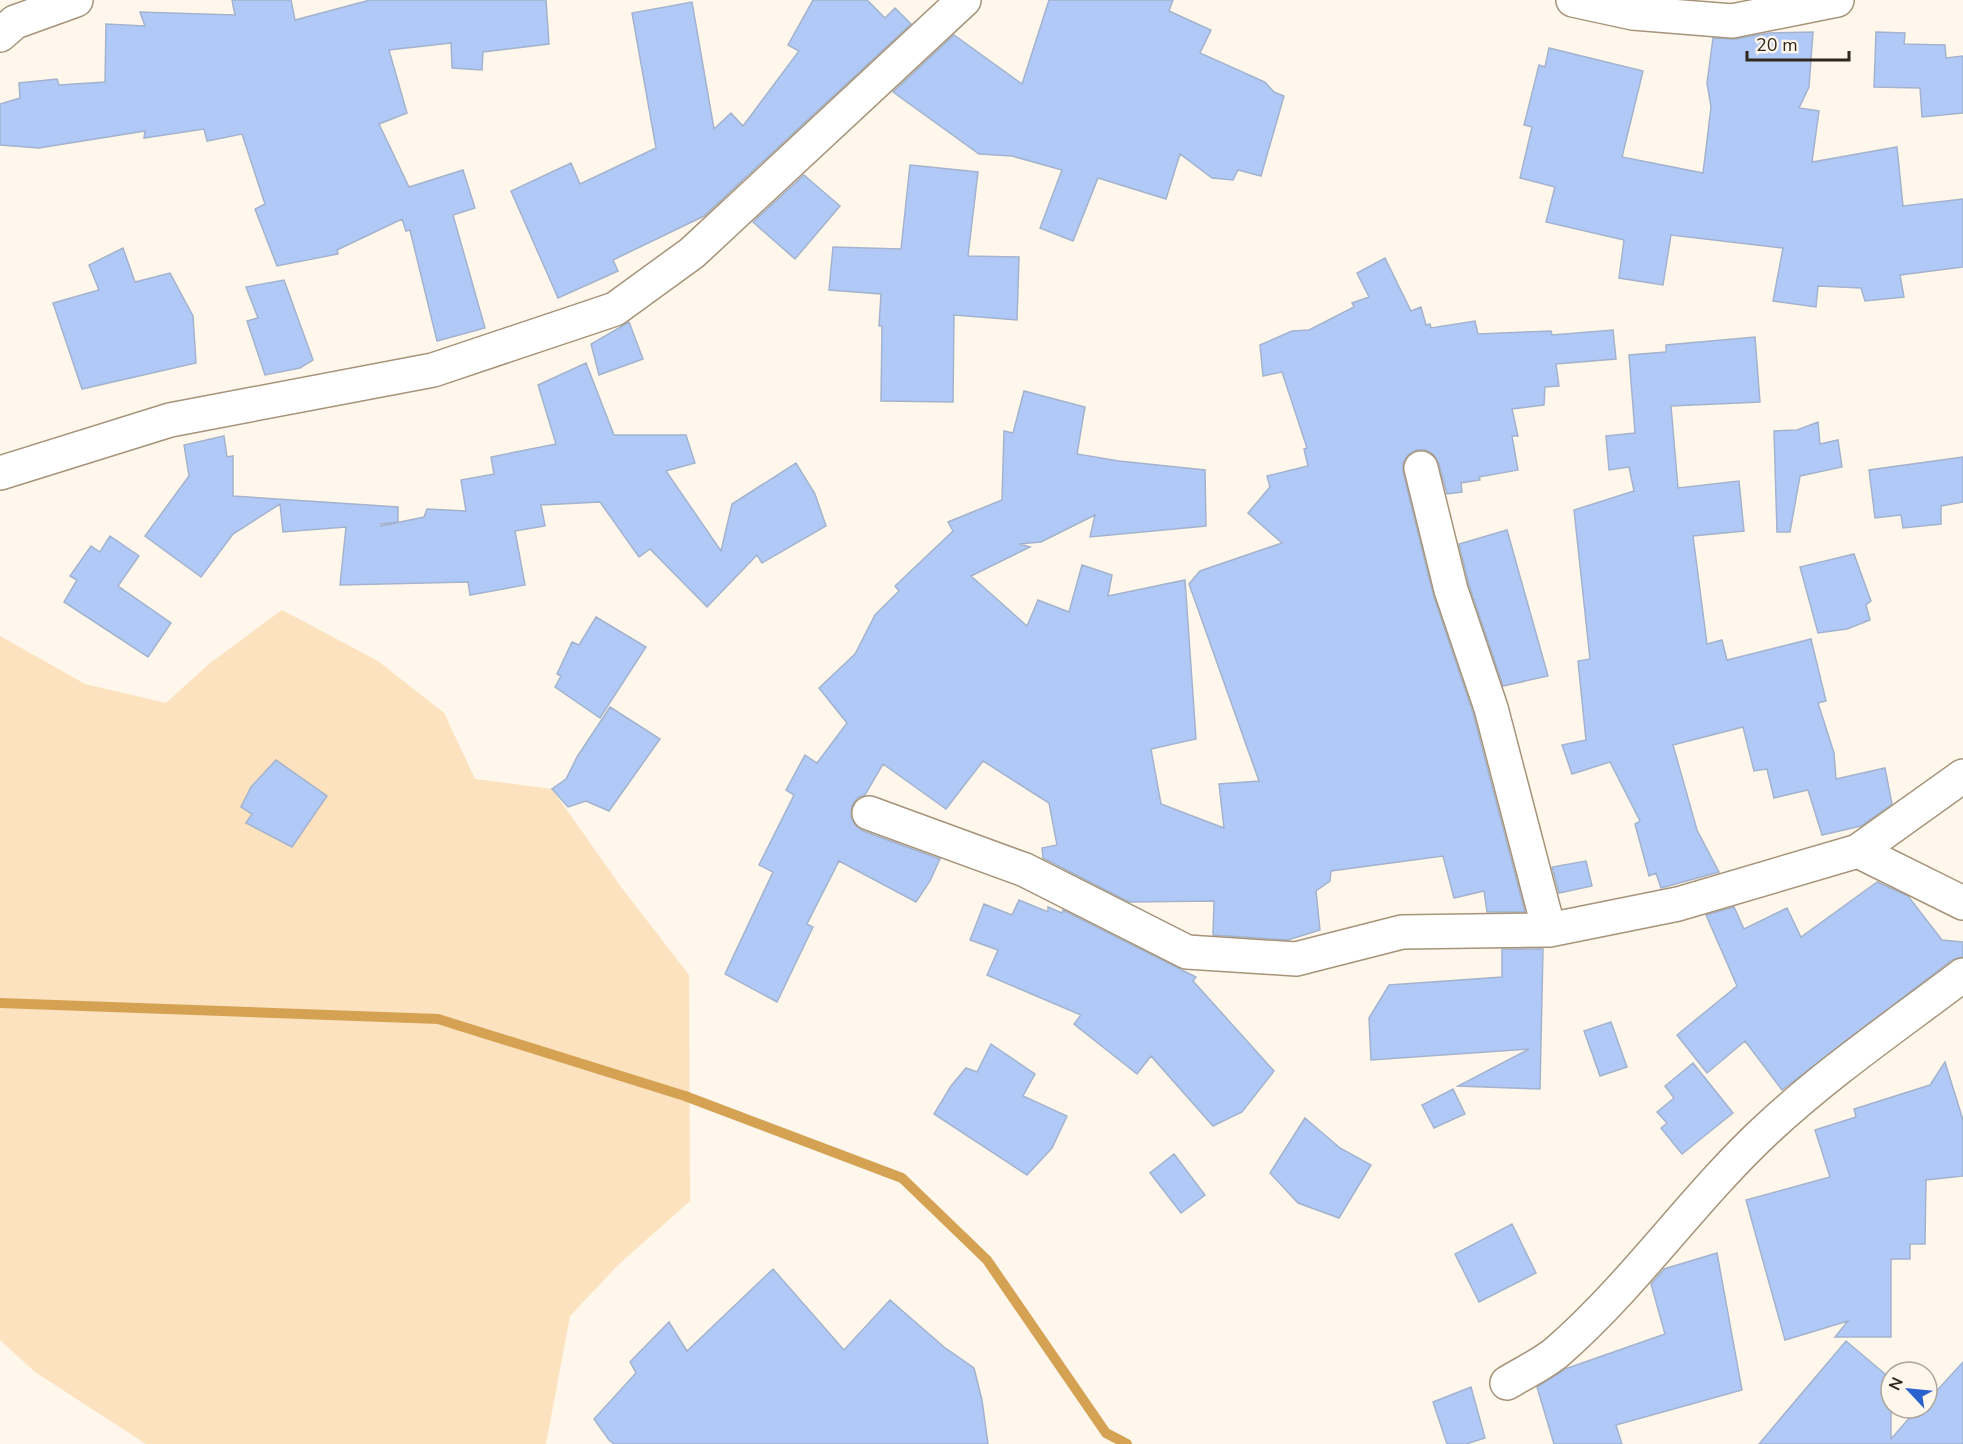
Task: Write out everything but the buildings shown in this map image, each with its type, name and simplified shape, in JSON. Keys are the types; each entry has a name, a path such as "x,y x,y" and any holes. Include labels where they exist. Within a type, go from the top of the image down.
{"street":[{"path":"10,19 76,0"},
{"path":"0,472 170,420 433,370 615,309 692,253 964,0"},
{"path":"1573,0 1634,13 1732,21 1837,0"},
{"path":"1421,468 1451,591 1491,708 1549,930"},
{"path":"869,813 1025,870 1187,952 1296,959 1402,933 1549,930 1678,904 1858,851 1963,776"},
{"path":"1858,851 1963,903"},
{"path":"1507,1383 1556,1353 1616,1293 1689,1211 1766,1130 1843,1066 1963,975"}],"shaded area":[{"path":"282,610 378,661 444,713 475,779 552,789 621,887 689,975 690,1201 618,1265 570,1316 546,1444 146,1444 35,1372 0,1340 0,636 85,684 166,703 210,663"}],"waterway":[{"path":"0,1003 438,1019 685,1096 902,1178 987,1260 1106,1433 1127,1444"}]}
